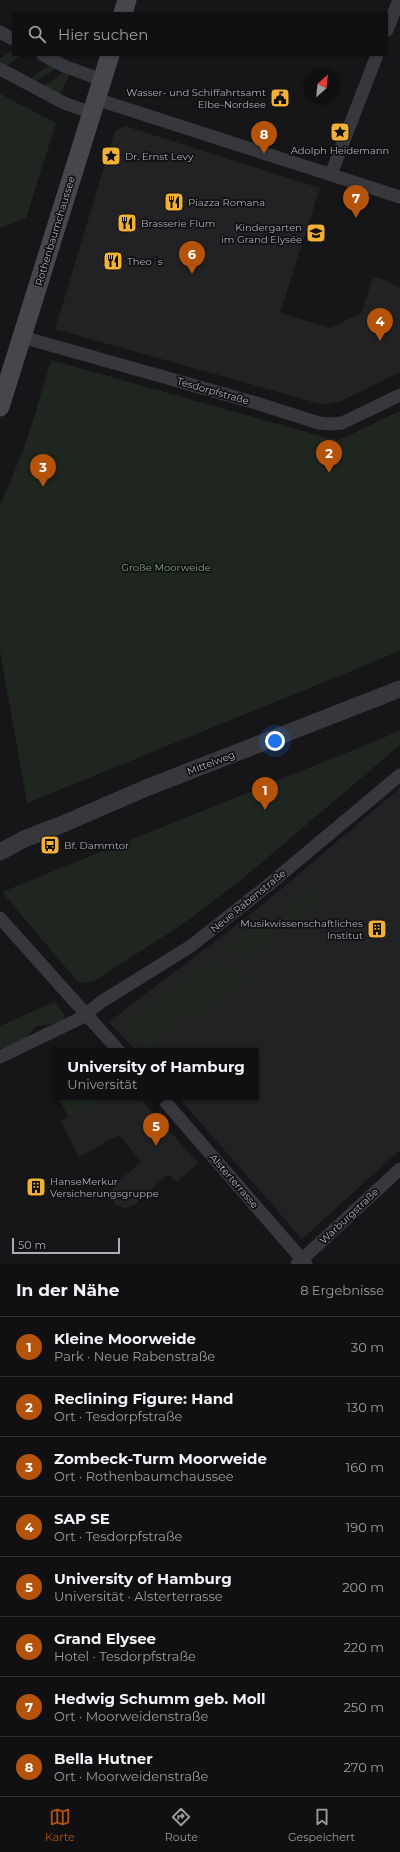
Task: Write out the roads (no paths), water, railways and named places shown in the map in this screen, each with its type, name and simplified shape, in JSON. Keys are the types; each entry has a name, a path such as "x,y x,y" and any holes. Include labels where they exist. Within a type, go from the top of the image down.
{"main road":[{"path":"123,12 127,0"},
{"name":"Rothenbaumchaussee","path":"0,407 110,56"}],"street":[{"path":"388,28 399,0"},
{"path":"0,32 12,38"},
{"path":"45,56 75,71 102,80"},
{"path":"331,174 378,56"},
{"path":"0,69 64,103 94,106 331,174 400,196"},
{"name":"Tesdorpfstraße","path":"22,336 249,401 319,423 342,423 400,395"},
{"name":"Mittelweg","path":"0,852 24,839 63,824 146,788 400,689"},
{"name":"Neue Rabenstraße","path":"0,1057 86,1015 101,1002 204,937 400,775"},
{"name":"Mittelweg","path":"0,842 24,839"},
{"path":"0,918 116,1048"},
{"name":"Alsterterrasse","path":"164,1100 302,1262"},
{"name":"Warburgstraße","path":"302,1262 400,1169"}],"place":[{"name":"Wasser- und Schiffahrtsamt Elbe-Nordsee","path":"280,98"},
{"name":"Adolph Heidemann","path":"340,132"},
{"name":"Bella Hutner","path":"264,154"},
{"name":"Dr. Ernst Levy","path":"111,156"},
{"name":"Piazza Romana","path":"174,202"},
{"name":"Hedwig Schumm geb. Moll","path":"356,218"},
{"name":"Brasserie Flum","path":"127,223"},
{"name":"Kindergarten im Grand Elysée","path":"316,233"},
{"name":"Theo´s","path":"113,261"},
{"name":"Grand Elysee","path":"192,274"},
{"name":"SAP SE","path":"380,341"},
{"name":"Reclining Figure: Hand","path":"329,473"},
{"name":"Zombeck-Turm Moorweide","path":"43,487"},
{"name":"Kleine Moorweide","path":"265,810"},
{"name":"Bf. Dammtor","path":"50,845"},
{"name":"Musikwissenschaftliches Institut","path":"377,929"},
{"name":"University of Hamburg","path":"156,1146"},
{"name":"HanseMerkur Versicherungsgruppe","path":"36,1187"}],"park label":[{"name":"Große Moorweide","path":"166,567"}]}
